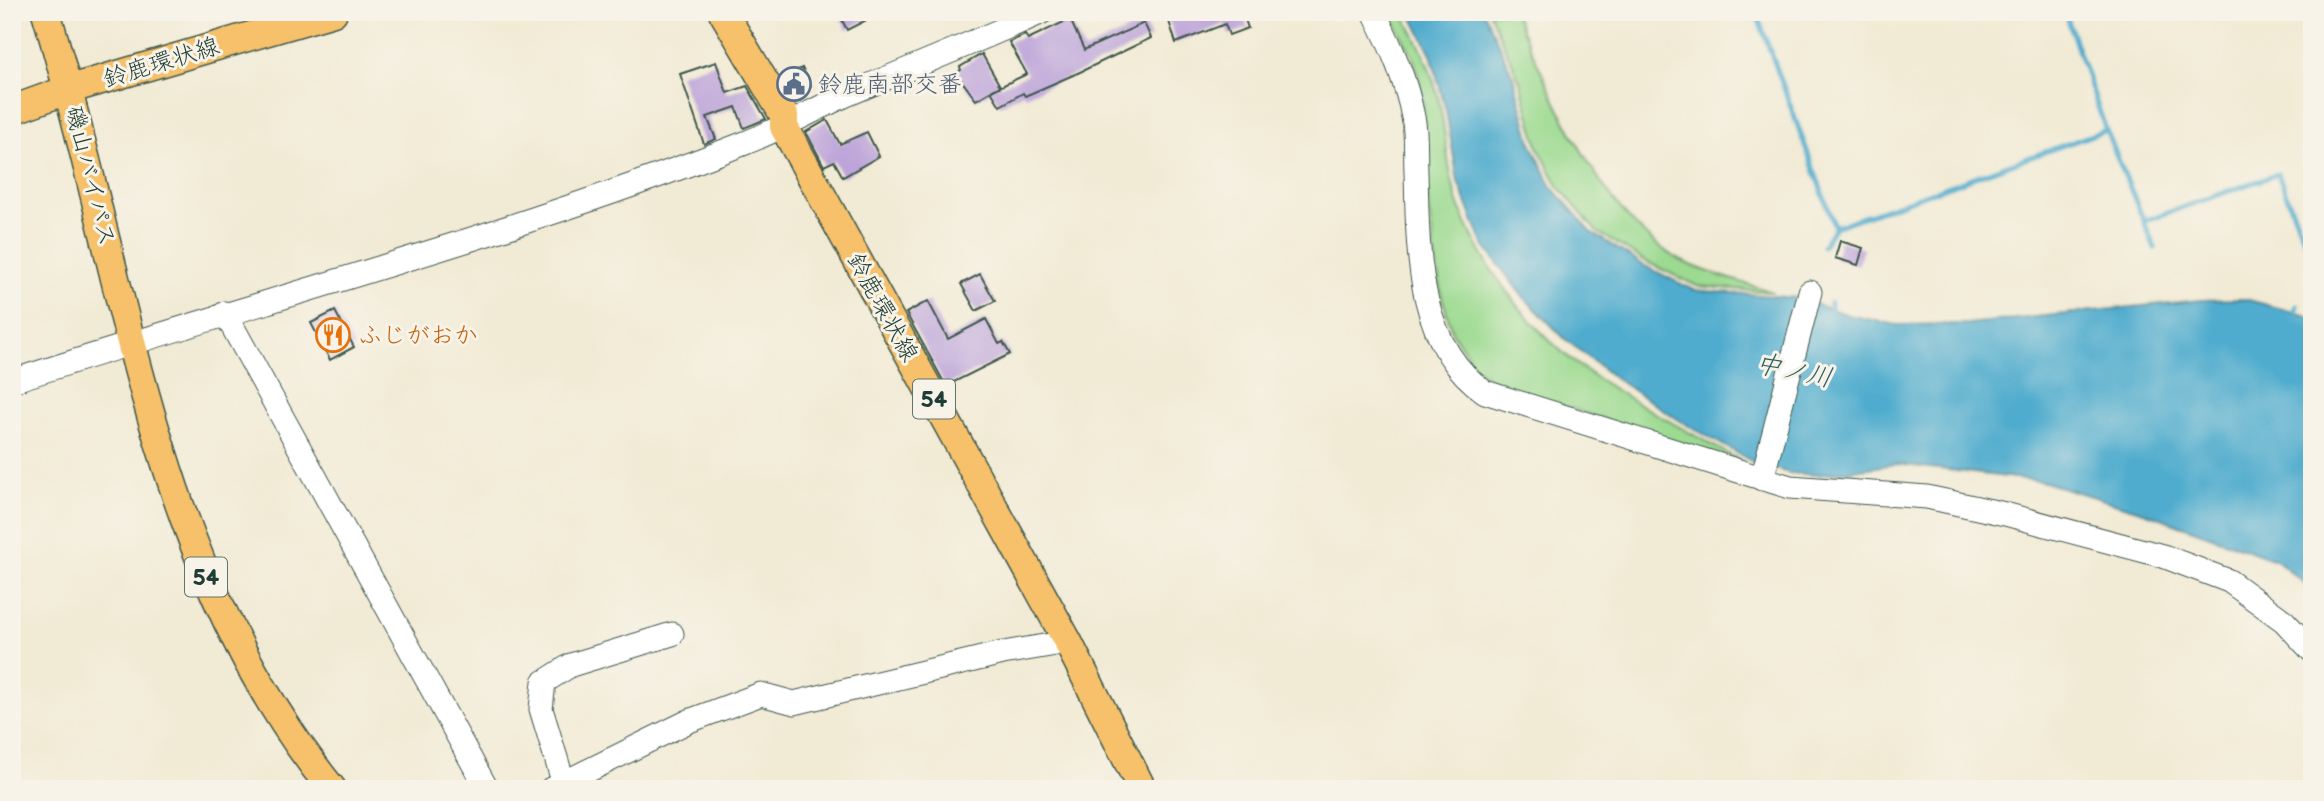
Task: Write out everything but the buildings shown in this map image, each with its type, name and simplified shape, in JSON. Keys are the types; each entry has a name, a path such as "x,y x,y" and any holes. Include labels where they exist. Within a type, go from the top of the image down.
{"main road":[{"name":"磯山バイパス","path":"46,12 69,89 131,342"},
{"name":"鈴鹿環状線","path":"12,110 69,89 333,12"},
{"name":"鈴鹿環状線","path":"723,12 784,115 784,127 1068,642 1142,789"},
{"name":"54","path":"131,342 167,473 206,578 263,692 332,789"}],"street":[{"path":"12,381 225,313 354,277 606,194 784,127 841,98 1042,12"},
{"path":"1374,12 1395,57 1414,120 1420,254 1426,294 1436,330 1454,365 1485,392 1511,403 1762,479 1818,492 1898,493 1927,497 2005,514 2163,556 2229,581 2284,621 2312,651"},
{"path":"1762,479 1810,292"},
{"path":"225,313 487,789"},
{"path":"672,634 572,665 544,682 541,709 557,785 689,721 761,694 794,703 1003,653 1068,642"}],"green space":[{"path":"1389,12 1402,12 1425,57 1437,93 1459,205 1481,253 1513,299 1551,341 1592,375 1744,463 1499,386 1475,367 1452,332 1441,293 1429,213 1423,96 1413,57"},
{"path":"1489,12 1514,12 1562,115 1582,151 1627,216 1653,242 1693,266 1773,292 1697,286 1649,263 1596,231 1558,186 1538,147 1520,81"}],"water":[{"name":"中ノ川","path":"1410,12 1484,12 1513,76 1532,145 1552,187 1591,232 1645,266 1693,290 1798,298 1848,315 1897,325 1968,324 2201,300 2245,299 2312,317 2312,590 2278,561 2147,513 2041,481 1896,464 1819,475 1789,473 1755,463 1682,422 1613,377 1564,338 1521,294 1483,244 1458,182 1446,111 1431,54"}],"waterway":[{"path":"1756,12 1835,227"},
{"path":"1823,246 1835,227 2106,130 2065,12"},
{"path":"2106,130 2155,248"},
{"path":"2144,221 2278,174 2312,259"},
{"path":"1830,302 1830,313"},
{"path":"2293,318 2297,306"}],"place":[{"name":"鈴鹿南部交番","path":"794,84"},
{"name":"ふじがおか","path":"333,335"}]}
